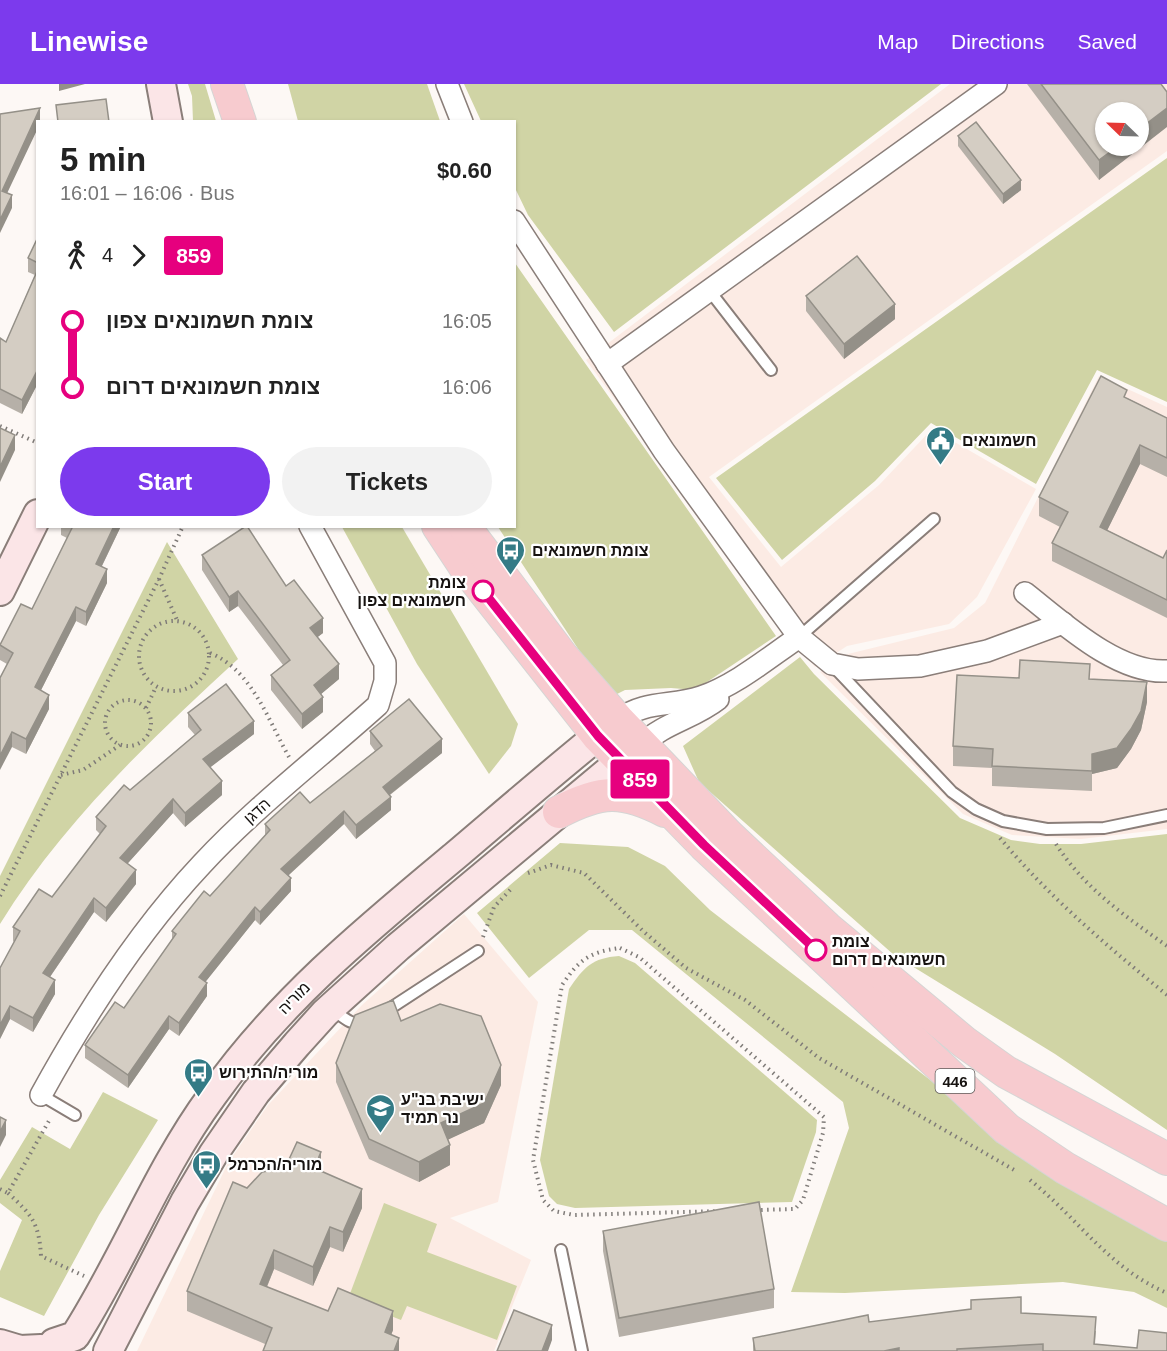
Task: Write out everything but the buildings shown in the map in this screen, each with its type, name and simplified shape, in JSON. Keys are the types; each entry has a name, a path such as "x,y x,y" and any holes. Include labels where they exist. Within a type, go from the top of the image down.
{"main road":[{"path":"227,84 239,120"},
{"path":"250,84 261,120"},
{"name":"446","path":"439,528 465,567 631,753 683,823 1007,1129 1065,1168 1167,1225"},
{"name":"446","path":"466,528 562,656 608,728"},
{"name":"446","path":"631,753 729,836 827,928 964,1042 1006,1072 1167,1159"},
{"path":"559,812 596,795 612,794 646,801 683,823"}],"street":[{"path":"161,84 168,120"},
{"path":"447,84 461,120"},
{"path":"607,364 996,84"},
{"path":"516,224 663,451 799,637 832,664 858,669 920,666 987,651 1063,623"},
{"path":"0,591 36,518"},
{"name":"הדגן","path":"49,1100 93,1006 150,924 235,830 378,705 385,681 385,663 311,528"},
{"path":"1025,593 1063,623 1126,663 1156,671 1167,671"},
{"path":"608,728 639,707 701,697 747,672 799,637"},
{"path":"631,753 666,725 711,705 747,672"},
{"name":"מוריה","path":"45,1348 75,1336 185,1134 230,1071 301,989 377,921 608,728"},
{"name":"מוריה","path":"108,1351 185,1202 214,1153 256,1092 331,1008 398,947 631,753"},
{"path":"0,1344 20,1350 45,1348 69,1341 83,1344 94,1351"}],"lane":[{"path":"709,290 771,370"},
{"path":"799,637 934,519"},
{"path":"832,664 952,792 976,809 1003,821 1047,829 1104,828 1167,815"},
{"path":"331,1008 350,1022 358,1024 394,1008 478,951"},
{"path":"49,1100 75,1115"},
{"path":"561,1250 582,1351"}],"path":[{"path":"0,426 36,442"},
{"path":"0,896 159,579 182,528"},
{"path":"159,579 177,620"},
{"path":"177,620 189,623 200,630 207,641 210,653 204,675 196,684 180,691 168,691 157,687 147,679 141,669 139,651 142,639 150,629 165,621 177,620"},
{"path":"210,653 234,666 245,678 298,775"},
{"path":"146,708 132,700 124,700 108,710 104,726 107,735 120,745 131,746 145,739 151,726 146,708 157,687"},
{"path":"61,775 83,770 120,745"},
{"path":"976,809 1027,871 1092,933 1167,994"},
{"path":"1047,829 1071,867 1092,888 1107,902 1167,946"},
{"path":"524,874 551,865 584,873 643,931 686,968 745,1000 819,1058 1025,1176 1061,1204 1115,1263 1167,1293"},
{"path":"478,951 494,907 517,882"},
{"path":"620,948 639,957 824,1117 823,1134 802,1200 795,1209 574,1215 554,1211 543,1200 533,1160 557,1006 562,986 575,967 597,951 620,948"},
{"path":"8,1193 49,1100"},
{"path":"0,1189 8,1193 31,1215 39,1235 41,1256 103,1285"}],"shaded area":[{"path":"950,84 1167,84 1167,151 709,477 781,567 879,485 932,429 1036,489 977,597 949,624 847,646 815,667 783,629 586,360"},
{"path":"1099,376 1167,407 1167,829 1081,839 1012,835 963,814 820,672 848,654 954,628 985,603"},
{"name":"ישיבת בנ\"ע נר תמיד","path":"464,914 538,1002 498,1202 450,1218 531,1260 494,1351 137,1351 228,1163 268,1105 362,1005"}],"green space":[{"path":"188,84 205,84 216,120 193,120 192,96"},
{"path":"288,84 427,84 440,120 298,120"},
{"path":"464,84 941,84 614,332 528,215 516,190 516,120 481,120"},
{"path":"1167,158 1167,402 1097,370 1036,484 931,423 875,481 782,560 716,478"},
{"path":"516,264 776,636 695,690 671,688 625,690 615,695 588,664 499,528 516,528"},
{"path":"343,528 403,528 518,724 511,746 489,774 417,664"},
{"path":"167,542 238,659 110,783 51,851 0,924 0,876"},
{"path":"800,657 814,674 960,818 1011,840 1040,844 1081,844 1167,834 1167,1130 1055,1054 894,955 699,782 683,746"},
{"path":"560,843 628,847 665,866 710,910 995,1130 1167,1232 1167,1308 1134,1292 1063,1282 845,1293 791,1292 849,1128 843,1102 632,930 589,930 529,978 477,913"},
{"path":"619,956 635,963 817,1120 816,1132 792,1202 575,1208 557,1204 549,1196 540,1160 569,989 589,965 602,959"},
{"path":"103,1092 158,1120 99,1215 44,1316 0,1297 0,1271 22,1220 0,1203 0,1180 32,1127 70,1149"},
{"path":"384,1203 437,1224 427,1252 517,1286 497,1340 407,1306 401,1320 348,1299"}],"bus line":[{"name":"859","path":"483,591 598,736 704,845 816,950"}],"place":[{"name":"חשמונאים","path":"941,466"},
{"name":"צומת חשמונאים","path":"511,576"},
{"name":"צומת חשמונאים צפון","path":"483,591"},
{"name":"צומת חשמונאים דרום","path":"816,950"},
{"name":"מוריה/התירוש","path":"198,1098"},
{"name":"ישיבת בנ\"ע נר תמיד","path":"380,1134"},
{"name":"מוריה/הכרמל","path":"207,1190"}]}
